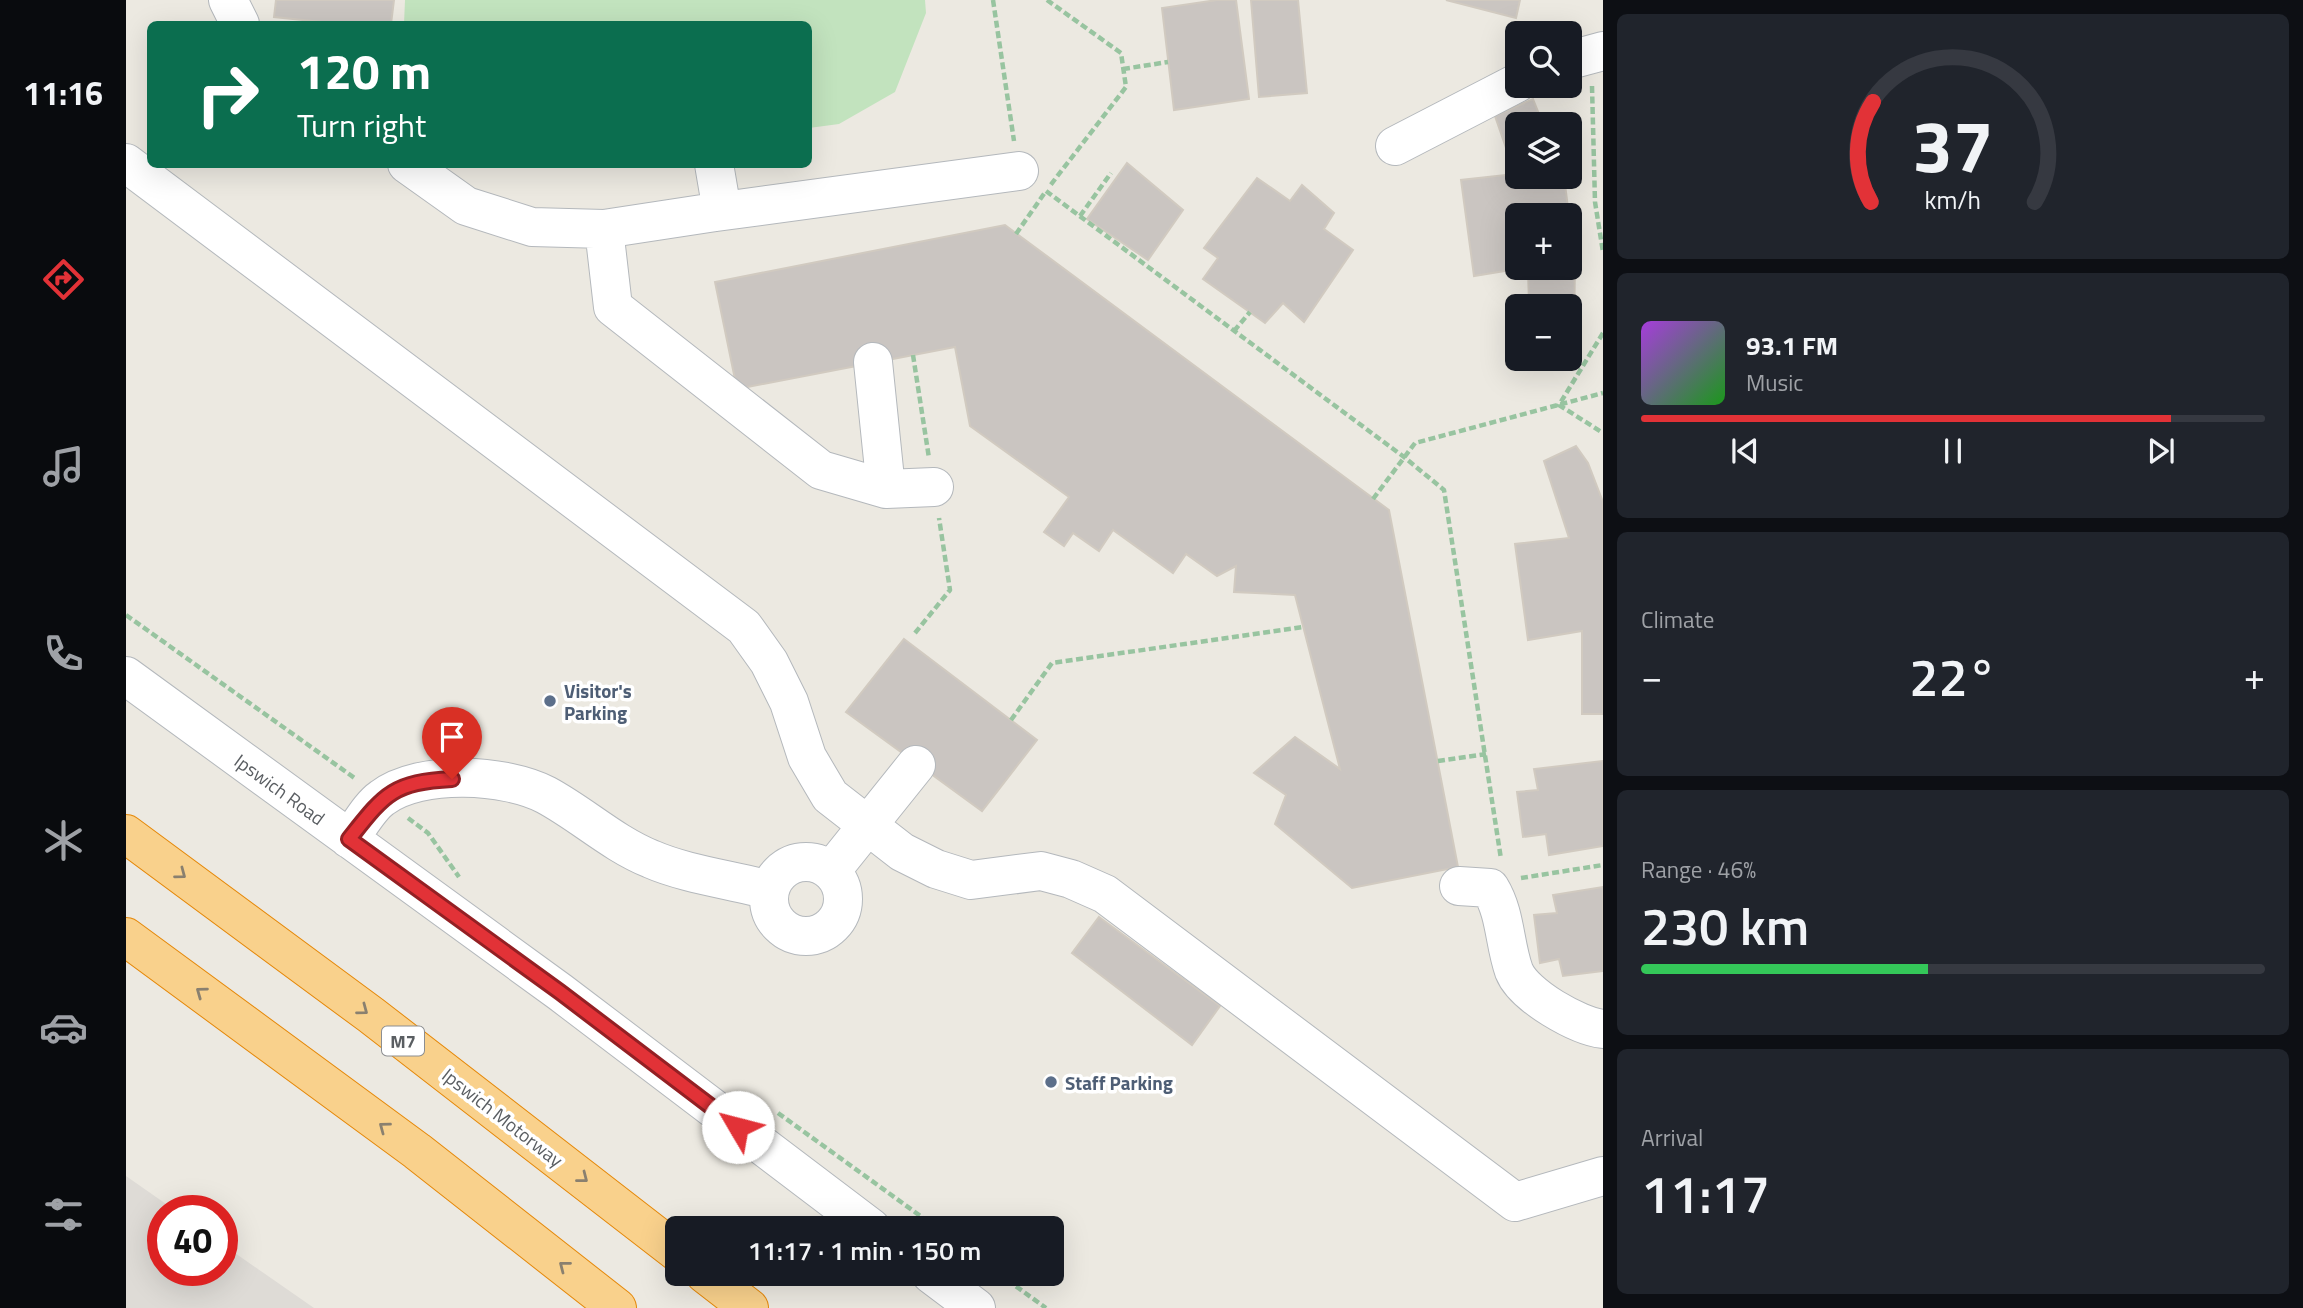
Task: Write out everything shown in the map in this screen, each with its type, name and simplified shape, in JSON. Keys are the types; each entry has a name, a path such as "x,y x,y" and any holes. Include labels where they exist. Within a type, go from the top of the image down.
{"highway":[{"name":"Ipswich Motorway","path":"126,834 371,1016 665,1243"},
{"path":"126,937 416,1151 618,1308"},
{"path":"720,1286 748,1308"}],"street":[{"path":"228,0 238,21"},
{"path":"1395,146 1505,89"},
{"path":"126,163 744,627 769,662 789,702 807,757 830,796 902,852 948,873 971,880 1041,871 1071,879 1105,894 1515,1202 1603,1176"},
{"path":"413,168 466,206 532,227 604,229 716,212 1033,181"},
{"path":"715,168 722,212 716,212"},
{"path":"604,229 613,307 821,470 886,489 934,487"},
{"path":"873,362 886,489"},
{"name":"Ipswich Road","path":"126,676 560,992 855,1216"},
{"path":"831,871 916,765"},
{"path":"349,839 381,798 405,787 432,780 472,777 511,783 546,795 612,840 653,861 769,890"},
{"path":"809,862 831,871 839,881 844,896 842,908 831,928 819,935 796,936 784,930 769,906 769,890 784,868 809,862"},
{"path":"1459,886 1489,888 1499,905 1515,974 1548,1006 1588,1027 1603,1029"},
{"path":"947,1286 976,1308"}],"path":[{"path":"993,0 1033,181 1404,457 1444,490 1502,866"},
{"path":"1016,233 1033,181 1126,87 1121,53 1047,0"},
{"path":"1123,69 1168,62"},
{"path":"1588,64 1595,202 1603,253"},
{"path":"1080,216 1111,173"},
{"path":"1234,331 1250,312"},
{"path":"1559,405 1603,333"},
{"path":"1373,499 1415,443 1603,393"},
{"path":"1559,405 1603,433"},
{"path":"126,615 347,772"},
{"path":"1011,720 1052,663 1303,626"},
{"path":"1438,761 1486,754"},
{"path":"1517,878 1603,865"},
{"path":"1016,1286 1046,1308"}],"shaded area":[{"path":"126,1176 153,1195 147,1195 147,1286 238,1286 238,1255 314,1308 126,1308"}],"green space":[{"path":"405,0 925,0 926,13 895,92 839,124 812,128 812,21 404,21"}],"building":[{"path":"276,0 394,0 391,21 313,21 274,17"},
{"path":"1236,0 1249,99 1174,110 1162,8"},
{"path":"1251,0 1298,0 1307,93 1259,97"},
{"path":"1446,0 1520,0 1516,18"},
{"path":"1533,99 1538,112 1505,112 1505,145 1495,116"},
{"path":"1127,163 1183,210 1148,260 1087,219"},
{"path":"1505,175 1505,189 1566,189 1567,203 1505,203 1505,271 1474,276 1461,180"},
{"path":"1257,178 1290,201 1302,185 1334,213 1324,229 1353,250 1304,322 1283,303 1265,323 1203,279 1218,258 1204,248"},
{"path":"1005,225 1389,510 1458,867 1352,888 1275,824 1286,795 1254,773 1295,737 1340,769 1295,595 1234,592 1236,566 1217,576 1186,554 1173,573 1113,530 1099,551 1073,533 1064,546 1044,532 1069,497 970,426 955,347 737,389 715,282"},
{"path":"1528,280 1575,280 1575,294 1529,294"},
{"path":"1576,446 1588,463 1603,502 1603,714 1582,714 1582,631 1528,640 1515,544 1569,538 1544,461"},
{"path":"904,639 1037,740 982,811 846,712"},
{"path":"1603,761 1603,846 1549,855 1546,834 1523,837 1517,792 1538,790 1534,769"},
{"path":"1603,887 1603,971 1563,976 1559,959 1540,963 1534,915 1557,913 1553,895"},
{"path":"1099,917 1220,1006 1192,1045 1072,953"}],"place":[{"name":"Visitor's Parking","path":"550,701"},
{"name":"Staff Parking","path":"1051,1082"}],"route":[{"path":"452,779 432,780 405,787 381,798 349,839 560,992 738,1127"}]}
